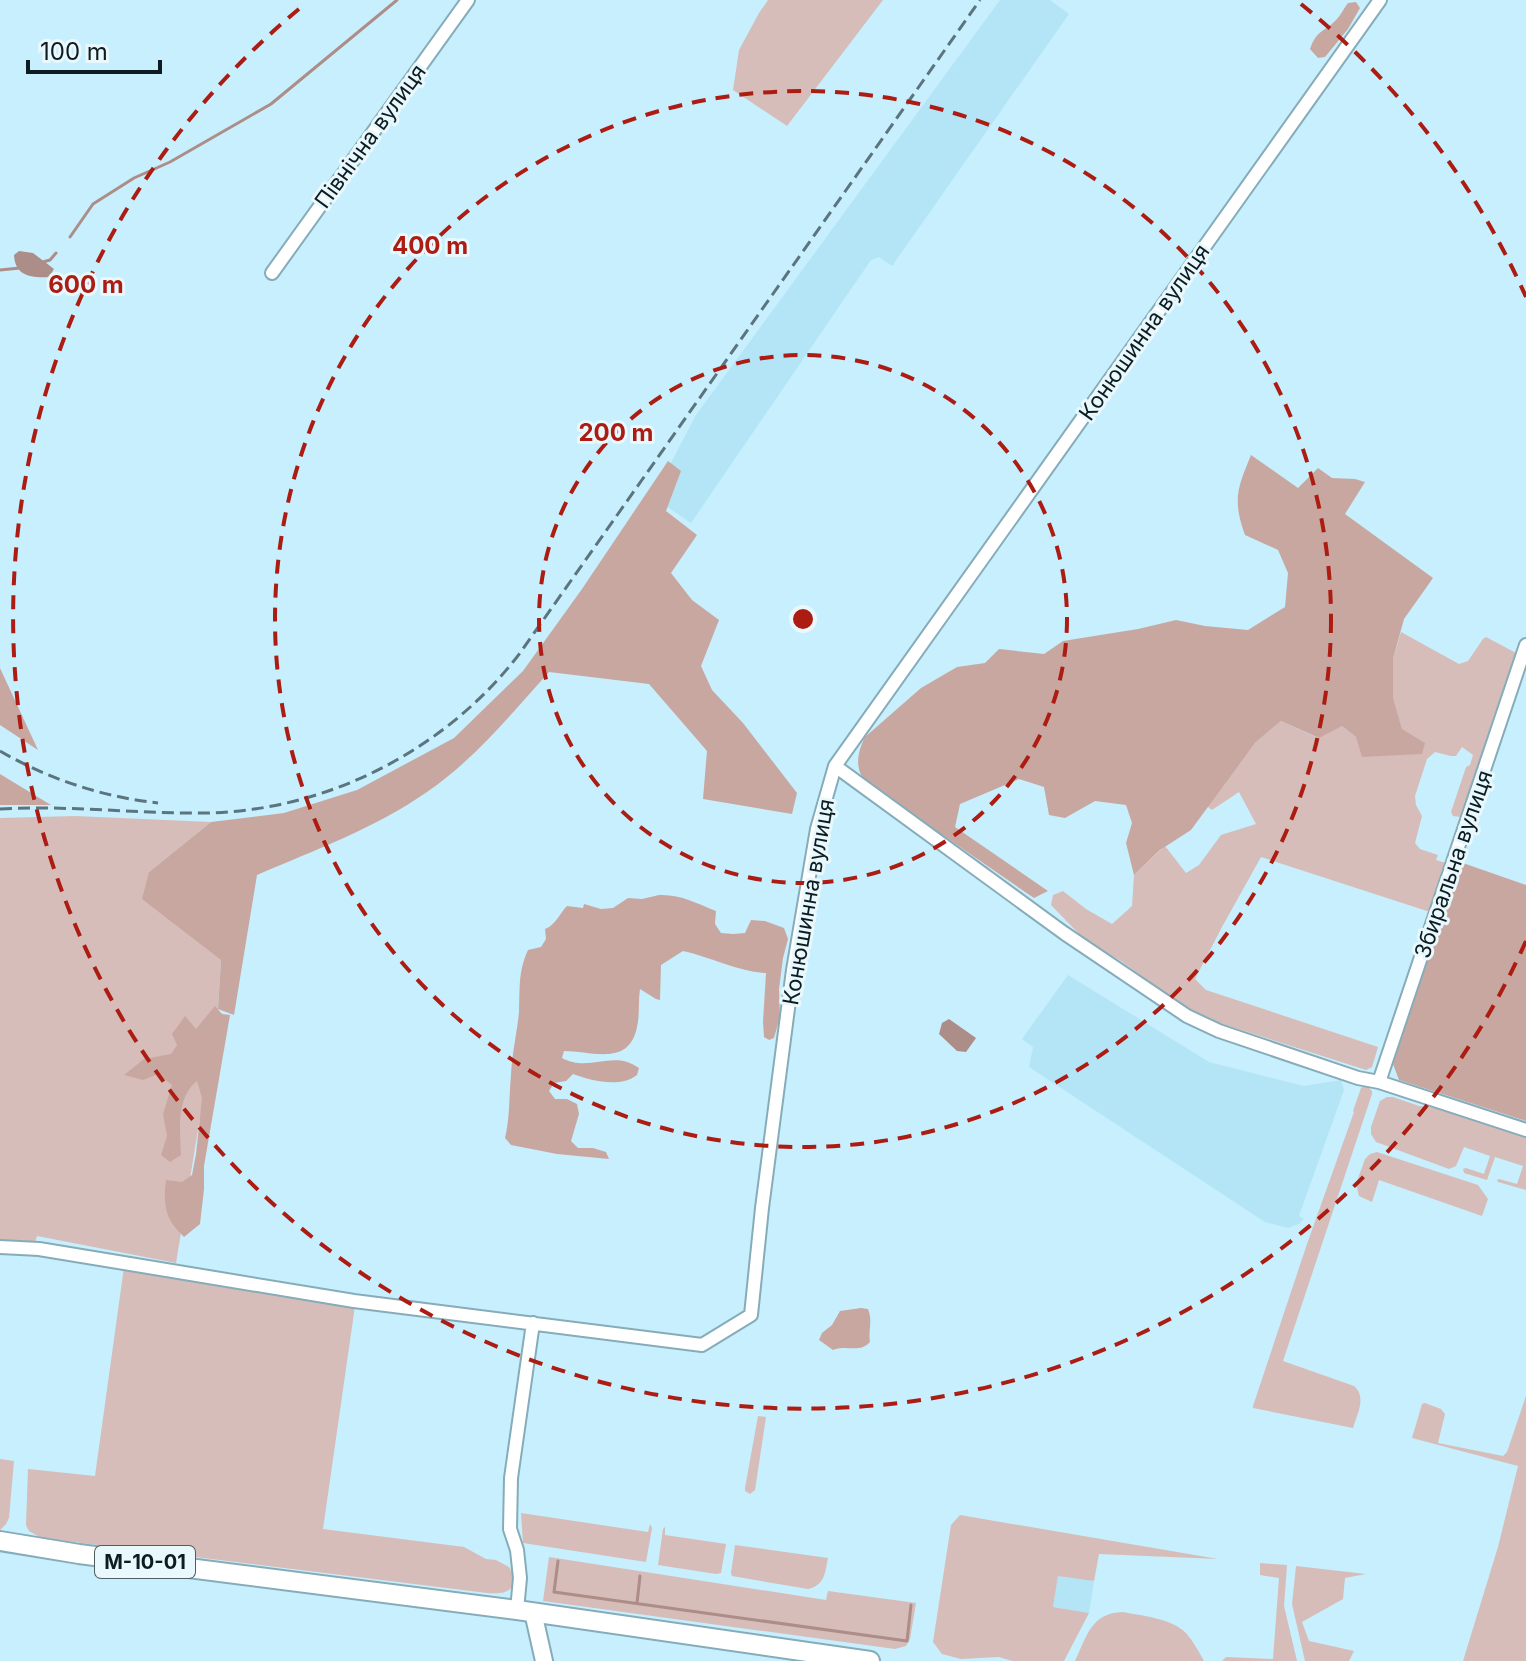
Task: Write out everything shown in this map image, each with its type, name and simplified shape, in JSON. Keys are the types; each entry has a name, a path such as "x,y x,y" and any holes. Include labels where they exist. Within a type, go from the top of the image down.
{"highway":[{"name":"М-10-01","path":"0,1541 870,1661"}],"main road":[{"path":"525,1611 544,1661"}],"street":[{"name":"Північна вулиця","path":"272,273 468,0"},
{"name":"Конюшинна вулиця","path":"533,1323 702,1345 751,1315 762,1202 793,970 817,829 835,766 1380,0"},
{"name":"Збиральна вулиця","path":"1379,1082 1526,645"},
{"path":"835,766 1054,925 1187,1016 1219,1031 1358,1078 1526,1130"},
{"path":"0,1247 39,1249 354,1301 533,1323 511,1478 510,1529 517,1550 525,1611"}],"shaded area":[{"path":"768,0 883,0 787,126 733,90 739,50"},
{"path":"1000,0 1050,0 1069,14 892,266 879,257 871,260 691,523 653,497 696,415"},
{"path":"1356,2 1360,8 1348,29 1325,57 1318,58 1310,49 1315,38 1336,20 1348,3"},
{"path":"19,251 33,253 54,269 49,277 30,276 21,271 14,255"},
{"path":"1251,455 1298,488 1318,468 1332,478 1365,482 1345,514 1433,578 1404,619 1393,659 1393,698 1402,729 1425,743 1422,754 1362,757 1356,737 1342,726 1319,738 1281,721 1255,743 1191,830 1160,850 1134,875 1126,843 1132,823 1126,805 1095,801 1065,818 1049,815 1044,787 1019,779 960,804 955,827 1048,891 1034,898 863,778 858,762 865,737 921,688 957,667 985,663 999,649 1044,654 1063,641 1176,620 1248,630 1285,607 1288,573 1278,550 1245,535 1241,523 1238,494"},
{"path":"668,461 681,471 666,511 697,535 671,573 692,600 719,620 701,666 712,690 743,723 797,793 792,814 703,799 707,751 649,684 549,672 477,751 427,792 366,827 257,875 234,1015 218,1009 221,960 142,899 149,872 211,822 284,813 357,790 454,738 523,671"},
{"path":"1401,632 1459,664 1468,661 1486,637 1516,653 1461,817 1453,816 1451,812 1473,755 1462,747 1456,756 1435,752 1427,759 1415,796 1422,816 1415,843 1420,849 1438,855 1436,860 1446,863 1430,912 1261,857 1195,979 1206,990 1378,1047 1372,1067 1366,1070 1210,1020 1188,1009 1121,961 1084,939 1051,905 1053,895 1063,891 1112,924 1132,906 1134,875 1165,846 1186,873 1199,865 1221,835 1256,824 1239,792 1212,810 1207,806 1255,743 1281,721 1318,738 1341,725 1356,737 1402,730 1393,699 1393,659"},
{"path":"0,668 38,750 0,725"},
{"path":"0,774 51,805 0,805"},
{"path":"75,816 211,822 149,872 221,960 218,1009 176,1263 37,1236 34,1245 0,1240 0,818"},
{"path":"1460,862 1526,885 1526,1121 1399,1080 1393,1064"},
{"path":"659,895 681,898 716,911 715,924 721,933 745,933 751,920 784,928 788,939 779,989 780,1017 774,1038 769,1040 764,1037 766,973 745,970 683,951 661,965 660,1000 640,989 637,1027 633,1040 626,1048 608,1054 564,1051 562,1058 582,1063 610,1060 629,1063 639,1068 637,1075 614,1082 573,1074 566,1081 554,1083 549,1091 555,1099 567,1099 577,1104 579,1114 571,1141 578,1148 606,1152 609,1159 557,1154 511,1145 505,1138 520,980 528,950 541,947 546,939 545,929 567,906 583,908 584,904 601,909 613,908 628,898"},
{"path":"1068,975 1209,1062 1304,1086 1341,1080 1344,1090 1299,1216 1304,1219 1299,1224 1288,1228 1265,1222 1029,1067 1033,1047 1022,1039"},
{"path":"215,1006 222,1014 230,1015 204,1166 200,1224 184,1237 169,1218 165,1189 166,1180 182,1182 192,1175 202,1098 197,1081 182,1105 181,1155 170,1162 161,1155 167,1136 163,1114 172,1085 158,1074 143,1080 124,1075 144,1059 171,1054 177,1045 172,1034 185,1016 196,1029"},
{"path":"949,1019 976,1038 966,1052 957,1051 939,1034 942,1023"},
{"path":"1366,1085 1372,1094 1283,1361 1354,1386 1360,1400 1353,1428 1253,1406 1361,1088"},
{"path":"1387,1097 1438,1108 1526,1137 1526,1190 1498,1182 1499,1179 1517,1184 1523,1166 1495,1157 1487,1180 1464,1173 1463,1169 1466,1168 1484,1174 1490,1156 1464,1147 1456,1166 1449,1169 1376,1142 1371,1127 1380,1101"},
{"path":"1377,1152 1478,1185 1488,1199 1482,1216 1379,1180 1372,1202 1359,1196 1356,1184 1365,1159"},
{"path":"124,1267 355,1306 323,1529 464,1547 509,1567 515,1577 512,1587 502,1593 487,1593 41,1538 29,1531 26,1525 28,1469 95,1476"},
{"path":"868,1309 870,1318 870,1342 866,1346 833,1350 819,1340 840,1311"},
{"path":"1526,1396 1526,1661 1463,1661 1498,1547 1518,1466 1412,1438 1422,1404 1425,1403 1441,1409 1445,1414 1438,1443 1503,1456"},
{"path":"758,1416 766,1417 755,1490 750,1494 745,1488"},
{"path":"0,1459 14,1461 9,1518 0,1530"},
{"path":"521,1513 648,1532 650,1524 652,1528 646,1562 523,1543"},
{"path":"960,1515 1218,1559 1099,1554 1094,1581 1058,1576 1053,1607 1089,1613 1064,1661 1012,1661 999,1657 961,1659 942,1654 933,1642 951,1525"},
{"path":"665,1527 665,1535 726,1544 721,1573 658,1565"},
{"path":"735,1545 828,1558 825,1573 818,1585 808,1589 732,1576"},
{"path":"549,1557 826,1600 828,1591 916,1603 910,1639 906,1646 895,1649 543,1601"},
{"path":"1260,1563 1287,1565 1284,1606 1297,1661 1222,1661 1226,1657 1273,1659 1279,1578 1260,1575"},
{"path":"1296,1566 1366,1574 1345,1578 1343,1599 1302,1622 1309,1641 1354,1651 1349,1661 1305,1661 1292,1604"},
{"path":"1058,1575 1094,1581 1089,1613 1053,1607"},
{"path":"1112,1613 1156,1618 1180,1628 1191,1639 1204,1661 1075,1661 1097,1621"}],"waterway":[{"path":"70,237 93,204 134,178 170,162 271,104 397,0"},
{"path":"43,262 56,253"},
{"path":"0,270 20,268"},
{"path":"558,1561 554,1592 907,1641 911,1605"},
{"path":"637,1603 640,1576"}],"railway":[{"path":"0,809 206,813 296,801 340,787 381,768 421,745 457,718 491,687 520,653 980,0"},
{"path":"0,751 76,785 158,803"}]}
